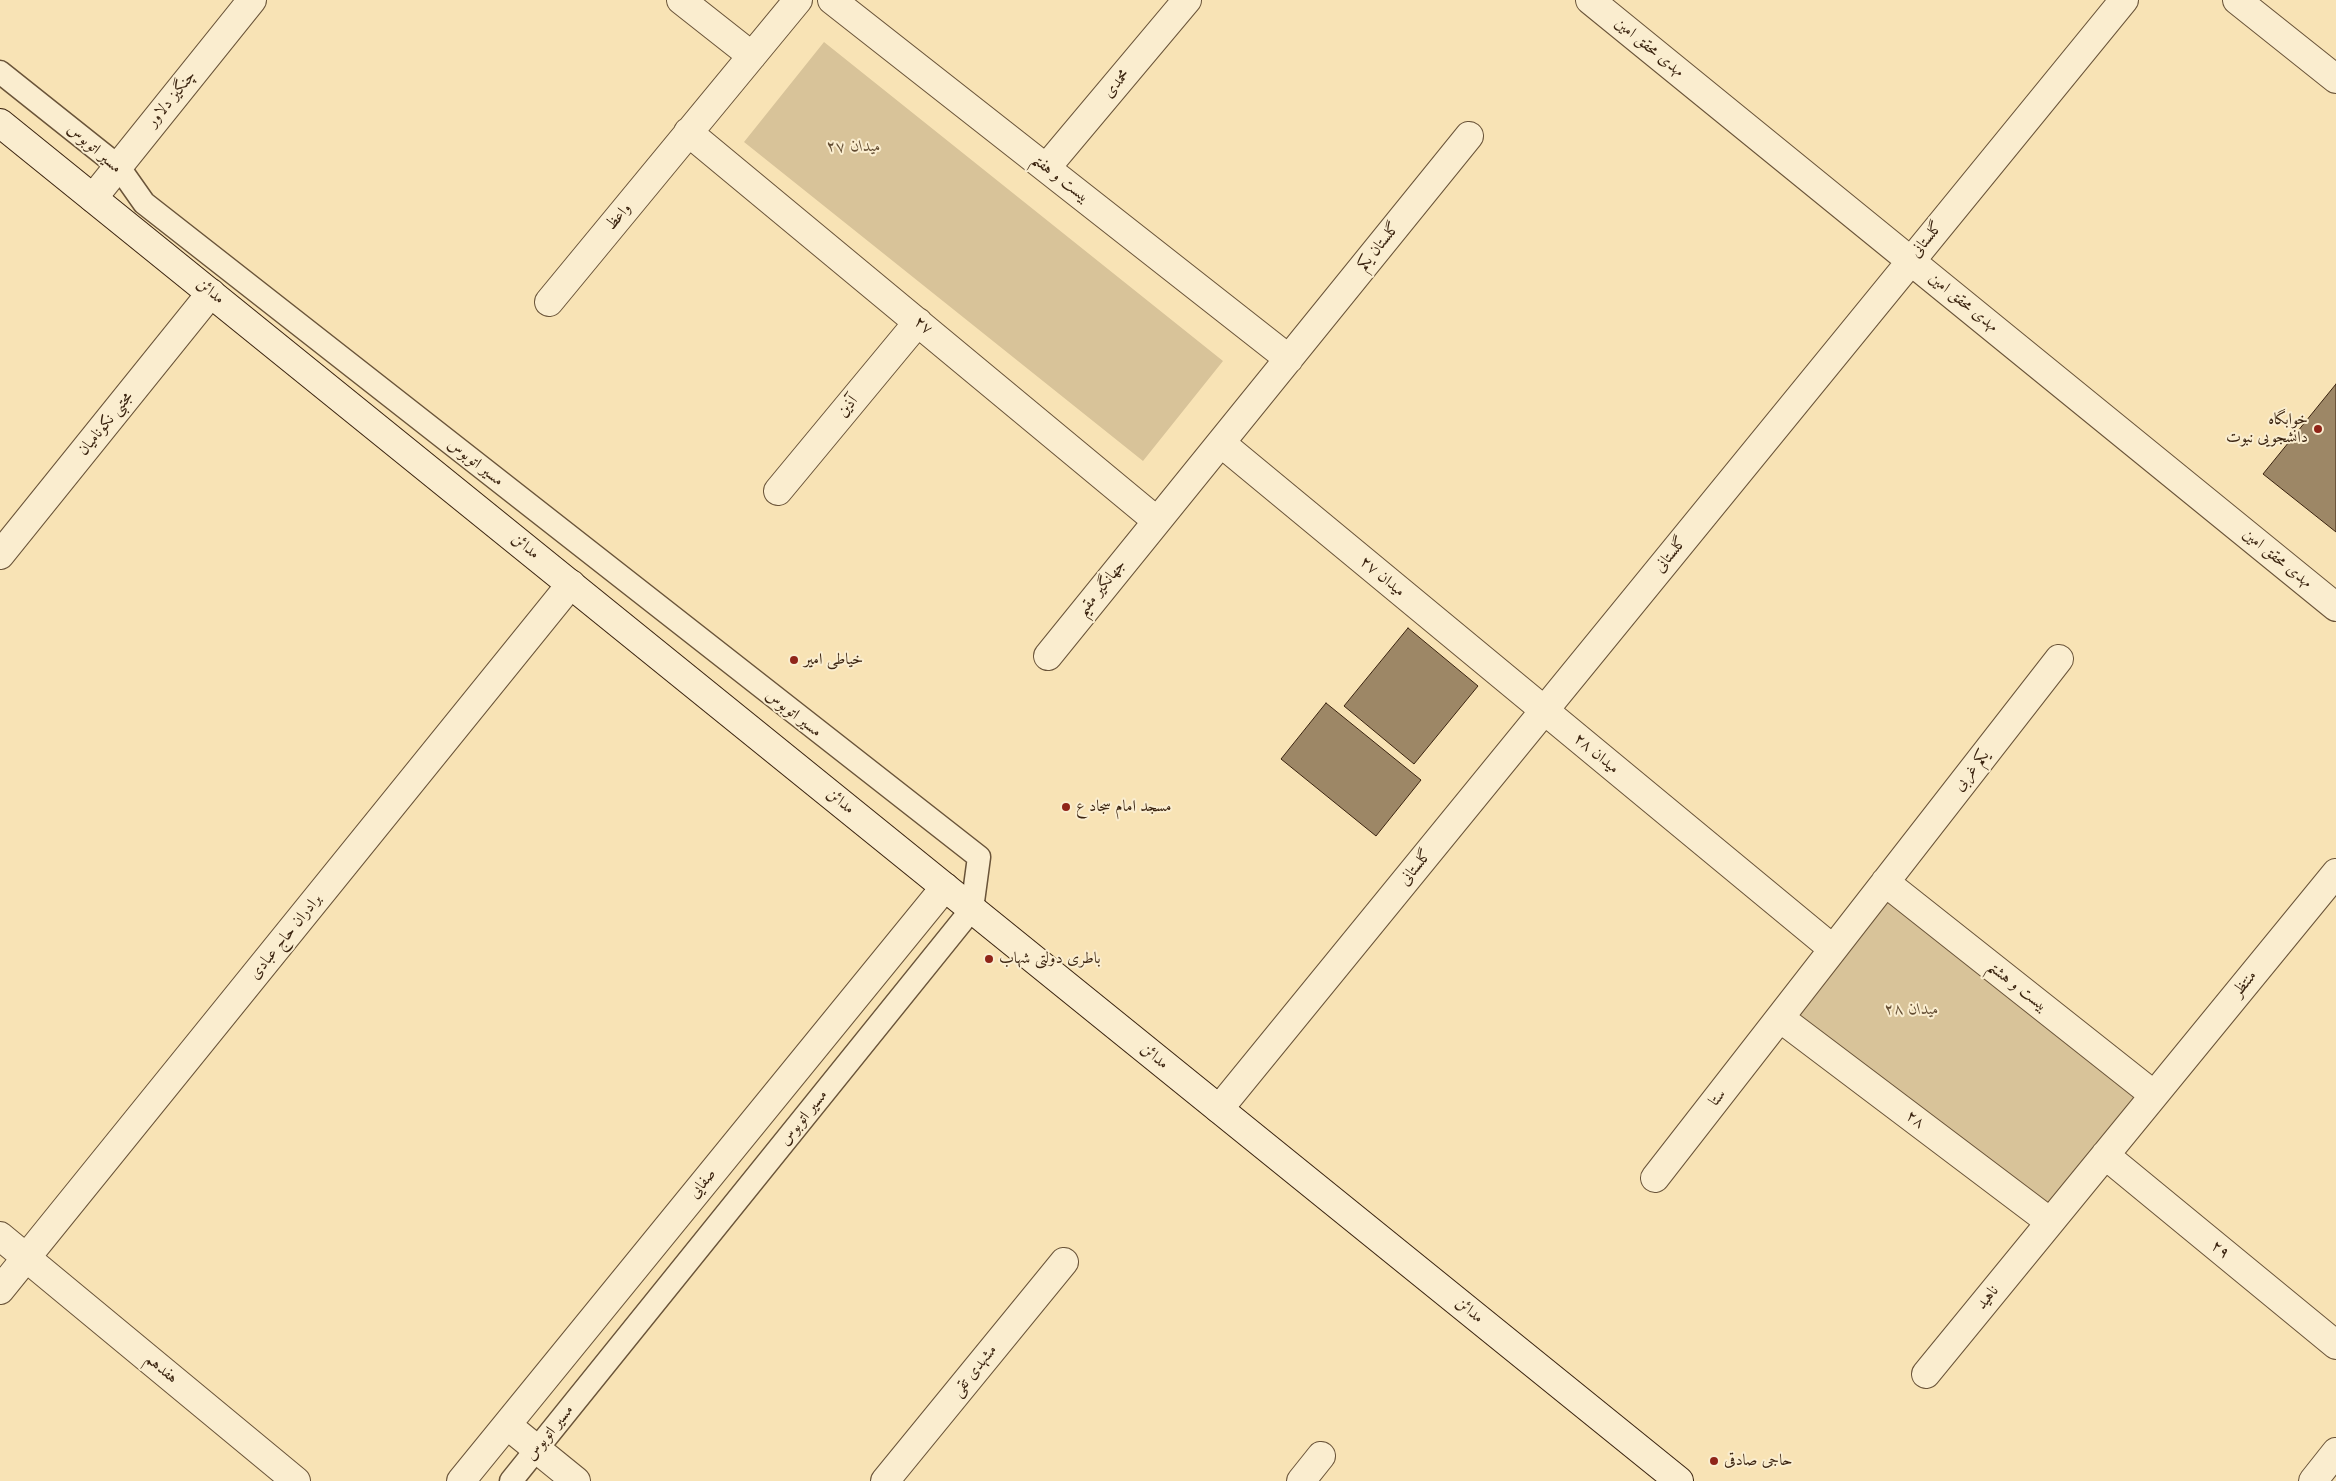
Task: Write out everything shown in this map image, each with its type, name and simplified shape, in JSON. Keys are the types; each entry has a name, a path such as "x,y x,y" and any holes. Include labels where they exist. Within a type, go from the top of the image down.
{"street":[{"name":"چنگیز دلاور","path":"93,198 252,0"},
{"path":"681,0 752,56"},
{"name":"واعظ","path":"548,302 798,0"},
{"name":"بیست و هفتم","path":"832,0 1289,359"},
{"name":"محمدی","path":"1046,168 1187,0"},
{"name":"مهدی محقق امین","path":"1590,0 2336,607"},
{"name":"گلستانی","path":"1219,1109 2124,0"},
{"path":"2237,0 2336,79"},
{"name":"مدائن","path":"0,122 1679,1481"},
{"name":"۲۷","path":"688,132 1157,521"},
{"name":"گلستان یکم","path":"1221,443 1469,136"},
{"name":"مجتبی نکونامیان","path":"0,555 211,293"},
{"name":"آذین","path":"778,491 918,322"},
{"name":"میدان ۲۷","path":"1221,443 1544,711"},
{"name":"جهانگیر مقیم","path":"1048,656 1221,443"},
{"name":"برادران حاج عبادی","path":"0,1290 571,584"},
{"name":"یکم غربی","path":"1885,882 2059,659"},
{"name":"میدان ۲۸","path":"1544,711 1833,949"},
{"name":"منتظر","path":"2154,1095 2336,873"},
{"path":"1780,1018 1885,882"},
{"name":"بیست و هشتم","path":"1885,882 2154,1095"},
{"name":"صفایی","path":"461,1481 945,887"},
{"name":"ستا","path":"1655,1178 1780,1018"},
{"name":"۲۸","path":"1780,1018 2050,1222"},
{"path":"2050,1222 2154,1095"},
{"name":"۲۹","path":"2105,1155 2336,1345"},
{"name":"ناهید","path":"1926,1374 2050,1222"},
{"name":"هفدهم","path":"0,1236 296,1481"},
{"name":"مشهدی تقی","path":"885,1481 1064,1262"},
{"path":"507,1425 576,1481"},
{"path":"2313,1481 2336,1452"},
{"path":"1300,1481 1321,1456"}],"lane":[{"name":"مسیر اتوبوس","path":"0,72 118,166 144,203 979,857 972,909 511,1481"}],"green space":[{"name":"میدان ۲۷","path":"824,42 1223,361 1143,461 744,142"},
{"name":"میدان ۲۸","path":"1889,895 2142,1096 2048,1210 1795,1014"}],"building":[{"name":"خوابگاه دانشجویی نبوت","path":"2336,384 2336,532 2263,474"},
{"path":"1408,628 1478,686 1414,764 1344,706"},
{"path":"1326,703 1421,780 1376,836 1281,759"}],"place":[{"name":"خوابگاه دانشجویی نبوت","path":"2318,429"},
{"name":"خیاطی امیر","path":"794,660"},
{"name":"مسجد امام سجاد ع","path":"1066,807"},
{"name":"باطری دولتی شهاب","path":"989,959"},
{"name":"حاجی صادقی","path":"1714,1461"}]}
